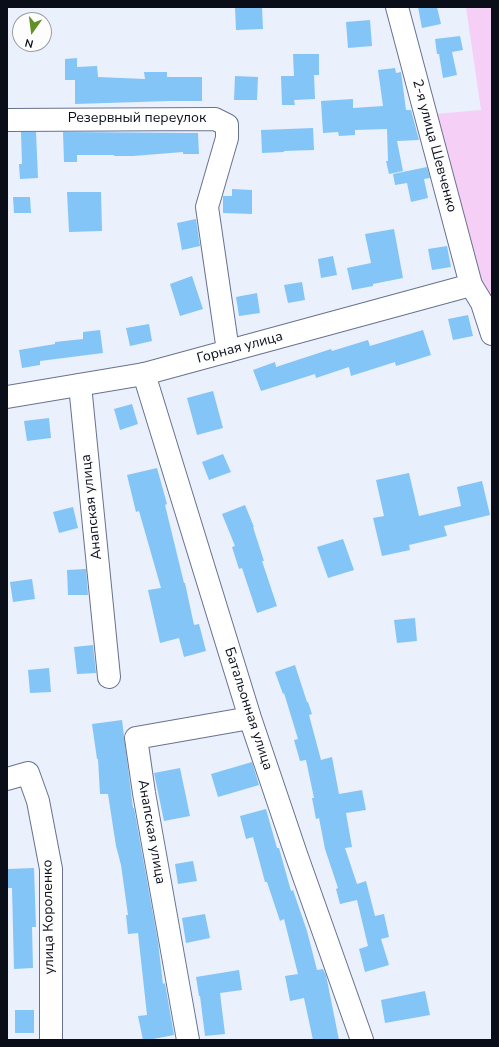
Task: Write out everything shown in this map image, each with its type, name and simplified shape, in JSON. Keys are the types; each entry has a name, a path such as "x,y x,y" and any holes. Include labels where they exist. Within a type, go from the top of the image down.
{"street":[{"name":"2-я улица Шевченко","path":"397,7 471,285 482,303 492,334"},
{"name":"Резервный переулок","path":"7,120 215,119 226,125 227,138 207,207 228,351"},
{"name":"Горная улица","path":"7,397 144,374 471,285"},
{"name":"Батальонная улица","path":"144,374 250,718 362,1040"},
{"name":"Анапская улица","path":"80,385 109,677"},
{"name":"Анапская улица","path":"188,1040 145,801 136,738 250,718"},
{"name":"улица Короленко","path":"7,778 28,773 38,801 51,869 51,1040"}],"shaded area":[{"path":"466,7 492,7 492,303 479,277 435,114 481,110"}],"building":[{"path":"235,7 262,7 263,29 236,30"},
{"path":"418,7 437,7 441,24 422,28"},
{"path":"370,20 372,46 348,48 346,22"},
{"path":"460,36 463,50 452,52 457,75 443,78 435,39"},
{"path":"293,54 319,54 319,75 314,75 315,99 294,100 295,105 282,105 281,76 294,76"},
{"path":"77,58 77,67 97,66 98,77 145,79 144,72 167,72 167,77 202,77 202,101 75,104 75,80 65,80 65,59"},
{"path":"395,68 396,73 401,72 406,110 411,110 419,140 397,141 403,171 389,174 386,161 388,161 387,129 355,130 355,135 339,136 338,132 323,133 321,101 353,99 353,108 383,106 378,70"},
{"path":"235,76 258,77 257,100 234,100"},
{"path":"313,128 314,150 262,153 261,130"},
{"path":"21,132 36,132 38,178 20,179 19,164 22,164"},
{"path":"63,132 198,133 199,154 183,154 183,152 133,156 77,155 77,162 64,162"},
{"path":"427,167 430,178 424,179 428,198 411,202 407,183 395,185 393,174"},
{"path":"232,189 252,190 252,214 223,213 223,196 232,196"},
{"path":"67,192 101,192 102,231 69,232"},
{"path":"13,197 30,197 31,213 14,213"},
{"path":"196,219 200,246 182,250 177,223"},
{"path":"394,229 403,278 352,290 347,268 371,263 365,234"},
{"path":"447,246 451,267 432,270 428,249"},
{"path":"333,256 337,275 321,278 318,259"},
{"path":"192,276 203,309 180,316 170,284"},
{"path":"302,282 305,300 288,303 284,285"},
{"path":"257,293 260,313 239,316 236,297"},
{"path":"468,315 473,336 453,340 448,319"},
{"path":"149,324 152,341 130,346 126,328"},
{"path":"100,330 103,353 40,361 40,365 22,368 19,350 55,344 55,342 83,339 83,332"},
{"path":"423,330 431,355 396,366 395,362 351,376 349,367 316,378 315,374 261,391 253,370 275,362 276,367 331,349 332,351 368,340 370,346"},
{"path":"213,391 223,428 197,435 187,398"},
{"path":"132,404 138,424 120,430 114,409"},
{"path":"49,418 51,438 27,441 24,421"},
{"path":"223,454 231,472 209,480 202,462"},
{"path":"157,468 167,504 165,505 194,625 199,624 206,651 184,657 179,638 160,643 148,590 161,588 139,511 136,512 127,475"},
{"path":"409,473 419,516 461,506 457,487 482,481 490,515 444,526 447,536 409,545 410,550 382,556 373,518 384,516 376,480"},
{"path":"245,505 254,527 264,561 262,561 277,606 257,613 242,568 239,569 232,547 235,546 222,514"},
{"path":"73,507 78,528 59,533 53,512"},
{"path":"343,539 354,570 328,578 317,547"},
{"path":"86,569 88,595 68,595 67,570"},
{"path":"32,579 35,599 13,602 10,582"},
{"path":"415,618 417,641 397,643 394,620"},
{"path":"93,645 96,673 77,674 74,647"},
{"path":"295,665 312,714 309,715 321,760 332,757 339,794 362,790 366,810 346,813 352,847 345,848 357,884 366,881 375,916 384,914 389,937 381,939 389,965 365,972 359,949 368,946 357,900 340,904 336,889 338,888 325,849 319,818 316,819 312,798 314,798 306,760 300,761 294,740 298,739 284,693 283,694 275,672"},
{"path":"49,668 51,692 30,693 28,670"},
{"path":"122,720 133,808 158,942 163,984 165,983 174,1035 148,1040 143,1040 138,1016 147,1015 138,933 128,934 126,915 128,915 121,865 116,846 108,794 100,794 98,759 92,724"},
{"path":"252,762 259,785 218,797 211,774"},
{"path":"180,768 190,816 164,821 154,773"},
{"path":"266,809 291,891 293,890 307,931 317,970 323,969 326,975 339,1040 313,1040 304,998 290,1001 285,976 298,974 284,919 280,921 267,882 265,882 253,837 246,839 240,816"},
{"path":"193,861 197,881 178,884 175,864"},
{"path":"34,868 36,927 32,927 33,968 14,969 12,888 7,888 7,869"},
{"path":"205,914 210,938 186,943 182,918"},
{"path":"239,970 242,990 220,993 225,1034 205,1036 196,977"},
{"path":"425,991 430,1015 385,1023 381,1000"},
{"path":"15,1010 34,1010 34,1033 15,1033"}]}
